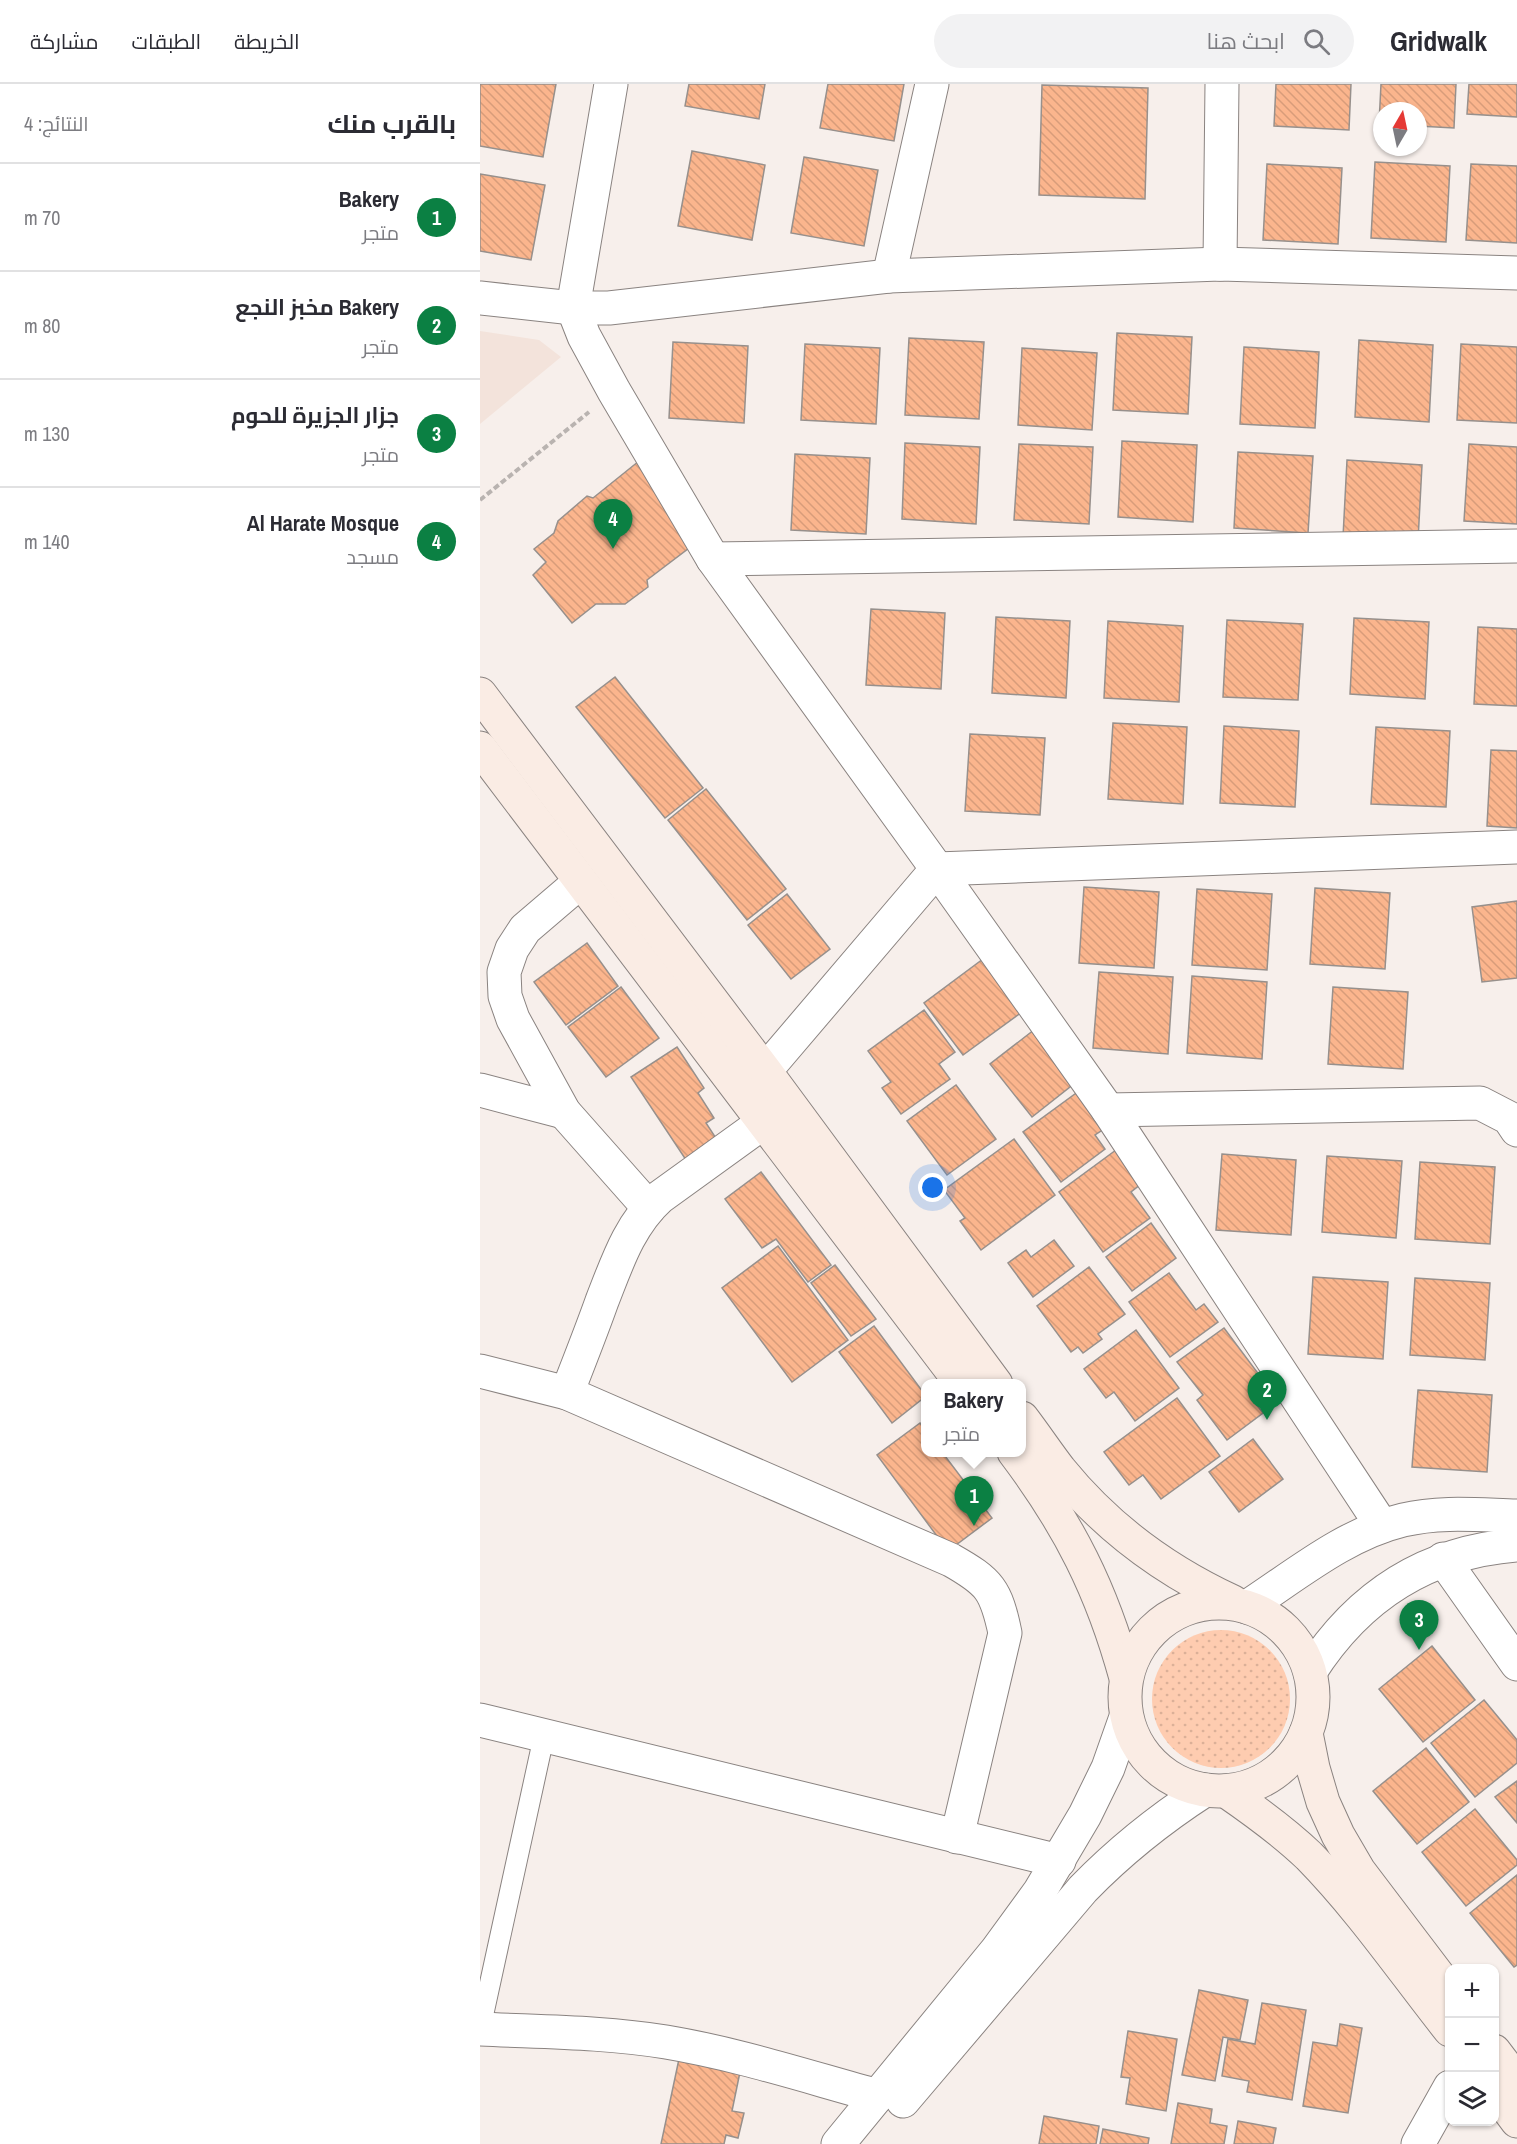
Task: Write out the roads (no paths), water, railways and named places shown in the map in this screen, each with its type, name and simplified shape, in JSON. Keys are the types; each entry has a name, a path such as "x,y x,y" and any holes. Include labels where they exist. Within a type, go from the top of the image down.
{"main road":[{"path":"480,694 765,1071 993,1379"},
{"path":"480,748 959,1379"},
{"path":"1026,1423 1061,1470 1112,1525 1142,1550 1206,1589 1265,1614 1294,1638 1304,1654 1314,1692 1312,1713 1297,1752 1283,1767 1266,1779 1247,1787 1216,1791 1183,1785 1163,1774 1147,1758 1134,1739 1126,1717 1124,1697 1126,1678 1132,1660 1141,1643 1168,1617 1203,1604 1222,1603 1244,1606"},
{"path":"1018,1457 1056,1512 1078,1551 1104,1608 1126,1678"},
{"path":"1306,1733 1323,1802 1338,1835 1359,1871 1445,1986"},
{"path":"1216,1791 1274,1826 1309,1856 1361,1915 1445,2025"},
{"path":"1499,2058 1517,2081"},
{"path":"1499,2097 1517,2121"}],"street":[{"path":"611,84 573,308 584,336 713,560 937,869 1107,1110 1382,1526"},
{"path":"889,276 932,84"},
{"path":"1220,264 1222,84"},
{"path":"480,298 573,308 609,308 889,276 1220,264 1517,273"},
{"path":"713,560 1517,546"},
{"path":"765,1071 937,869 1517,847"},
{"path":"580,882 525,929 512,949 504,972 504,996 513,1019 564,1112 649,1208"},
{"path":"480,1090 564,1112"},
{"path":"1107,1110 1480,1103 1509,1118 1517,1130"},
{"path":"567,1393 621,1252 633,1228 660,1197 764,1122"},
{"path":"480,1371 567,1393 951,1560 980,1576 999,1602 1005,1633 957,1836"},
{"path":"1244,1606 1338,1547 1382,1526 1404,1520 1449,1514 1517,1516"},
{"path":"1310,1672 1324,1650 1359,1611 1401,1579 1443,1559 1471,1551 1517,1545"},
{"path":"1443,1559 1517,1664"},
{"path":"838,2144 1019,1921 1059,1861 1108,1768 1126,1717"},
{"path":"480,1720 1059,1861"},
{"path":"867,2144 1083,1889 1140,1835 1216,1791"},
{"path":"480,2029 616,2036 665,2042 713,2051 878,2096"},
{"path":"1418,2144 1445,2094"}],"lane":[{"path":"480,2029 544,1736"}],"place":[{"name":"Al Harate Mosque","path":"613,549"},
{"name":"Bakery مخبز النجع","path":"1267,1420"},
{"name":"Bakery","path":"974,1526"},
{"name":"جزار الجزيرة للحوم","path":"1419,1650"}]}
